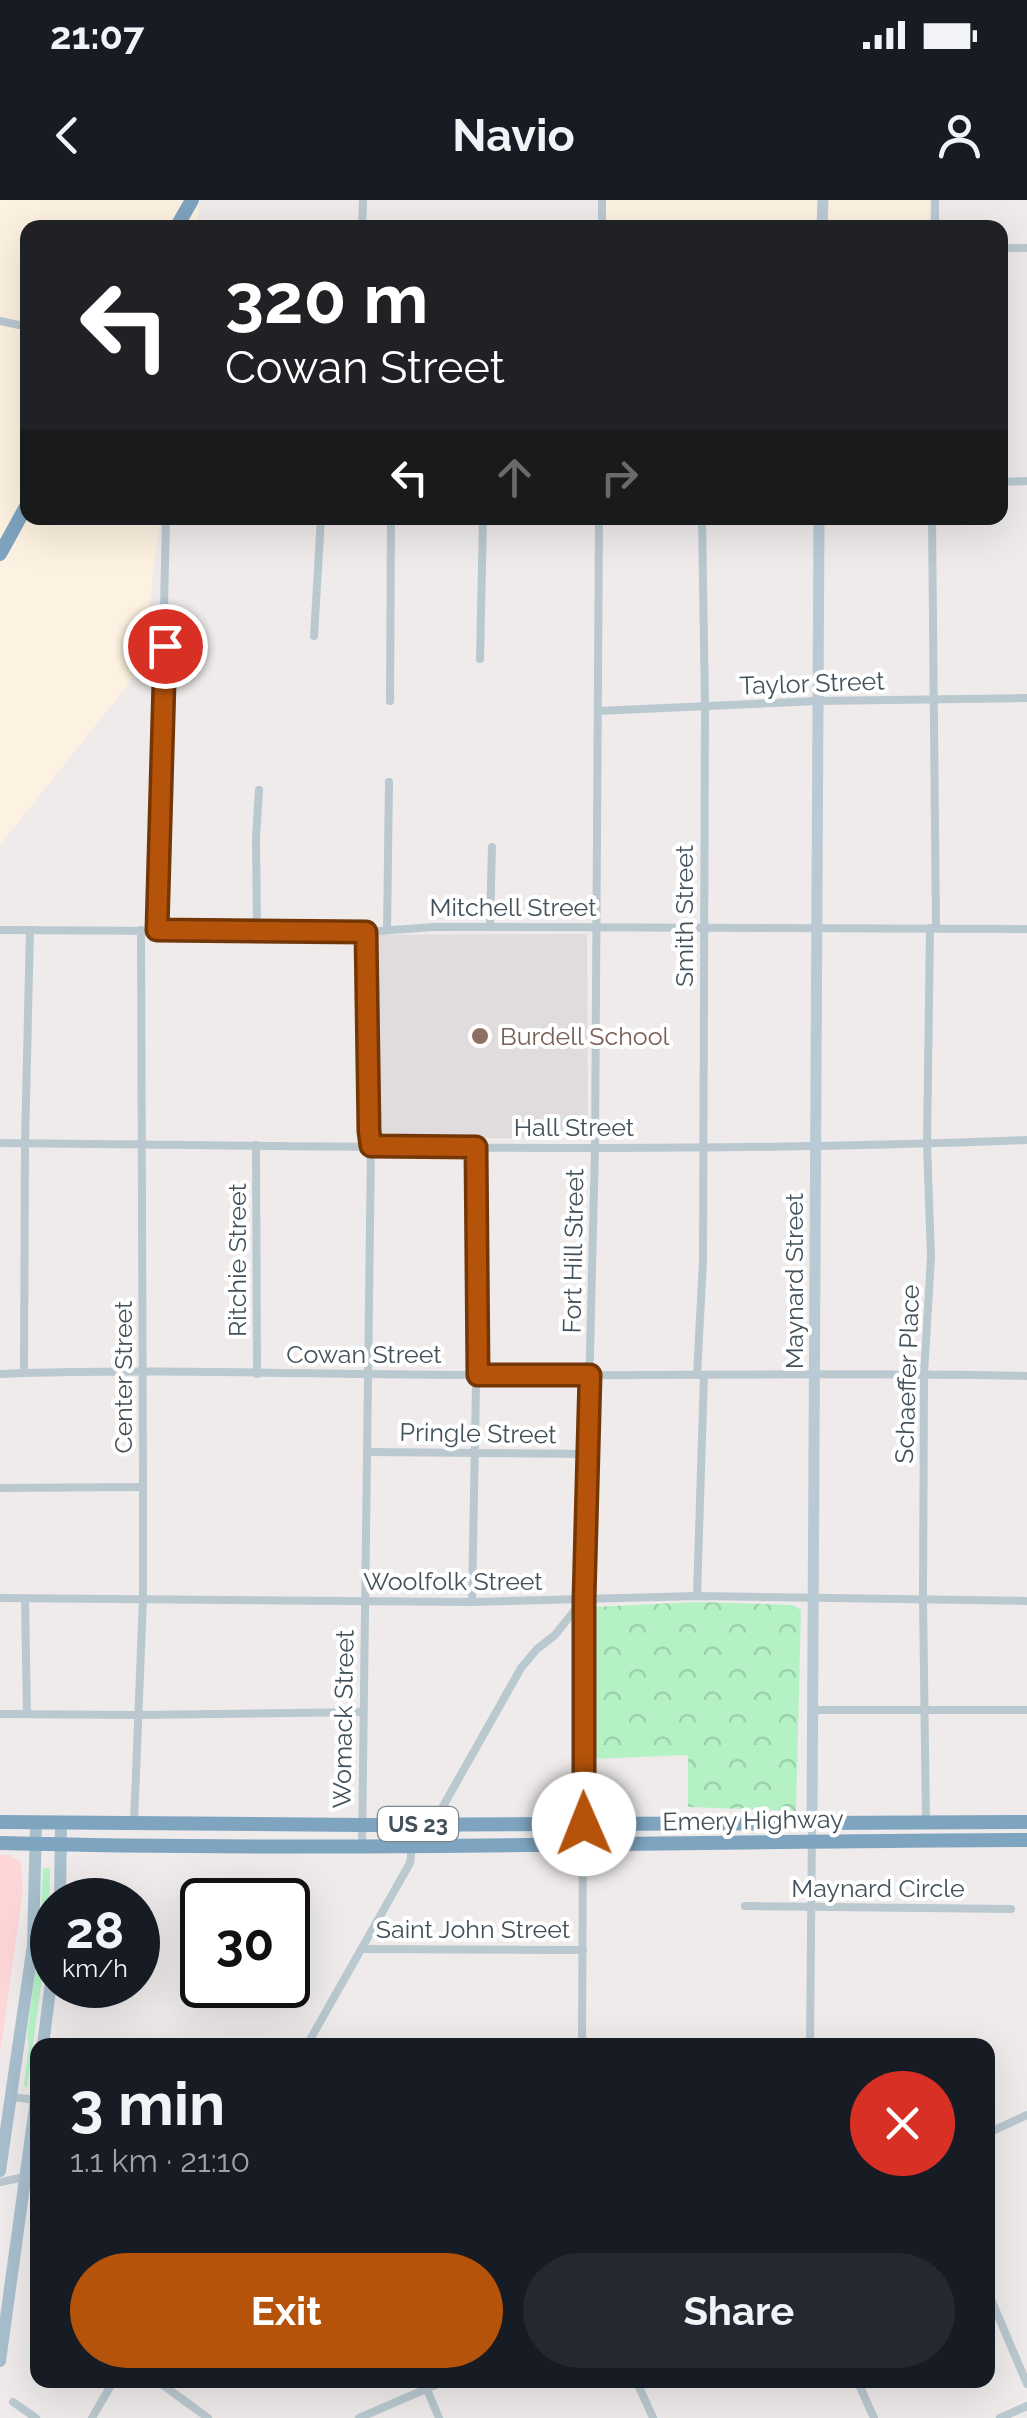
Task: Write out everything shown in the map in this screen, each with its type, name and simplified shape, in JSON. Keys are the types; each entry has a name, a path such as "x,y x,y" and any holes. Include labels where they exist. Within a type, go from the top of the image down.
{"highway":[{"path":"0,554 20,518"},
{"name":"Emery Highway","path":"0,1822 1027,1822"},
{"name":"Emery Highway","path":"0,1843 362,1846 1027,1840"}],"main road":[{"path":"0,2170 33,1944 36,1822"},
{"path":"61,1822 61,1878"},
{"path":"44,2038 48,2008"},
{"path":"0,2361 30,2143"}],"street":[{"path":"157,930 166,525"},
{"path":"314,636 321,525"},
{"path":"390,525 390,701"},
{"path":"480,659 484,525"},
{"name":"Fort Hill Street","path":"582,2038 599,525"},
{"name":"Smith Street","path":"697,1596 703,1262 702,525"},
{"name":"Maynard Street","path":"810,2038 819,525"},
{"name":"Schaeffer Place","path":"926,1822 922,1600 924,1374 931,1257 927,1144 934,928 932,525"},
{"name":"Taylor Street","path":"598,711 1027,698"},
{"path":"387,930 388,782"},
{"path":"257,932 259,790"},
{"path":"490,927 492,847"},
{"name":"Mitchell Street","path":"0,930 1027,928"},
{"path":"24,1373 30,930"},
{"name":"Center Street","path":"134,1823 144,1488 141,930"},
{"name":"Womack Street","path":"362,1846 371,1146 366,932"},
{"name":"Hall Street","path":"0,1143 595,1148 1027,1140"},
{"name":"Ritchie Street","path":"256,1145 257,1374"},
{"path":"472,1602 478,1375 476,1147"},
{"name":"Cowan Street","path":"0,1374 144,1371 1027,1376"},
{"name":"Pringle Street","path":"367,1452 588,1454"},
{"path":"0,1488 144,1488"},
{"name":"Woolfolk Street","path":"0,1598 472,1602 697,1596 1027,1601"},
{"path":"26,1599 28,1714"},
{"path":"432,1824 521,1668 584,1599"},
{"path":"555,1635 569,1630 584,1631"},
{"path":"812,1710 1027,1710"},
{"path":"0,1714 363,1712"},
{"path":"311,2038 410,1862 412,1845"},
{"name":"Maynard Circle","path":"745,1906 1010,1909"},
{"name":"Saint John Street","path":"363,1949 583,1950"},
{"path":"10,2097 30,2096"},
{"path":"995,2130 1027,2115"},
{"path":"0,2170 25,2177"},
{"path":"0,2182 25,2177"},
{"path":"995,2309 1027,2384"},
{"path":"92,2418 109,2388"},
{"path":"167,2388 208,2418"},
{"path":"359,2418 417,2388"},
{"path":"427,2388 439,2418"},
{"path":"640,2388 653,2418"},
{"path":"861,2388 874,2418"},
{"path":"13,2402 36,2418"},
{"path":"1000,2418 1027,2406"}],"shaded area":[{"path":"0,200 200,200 197,220 20,220 20,525 159,525 142,667 0,845"},
{"path":"602,200 929,200 929,220 602,220"},
{"name":"Burdell School","path":"587,934 588,1138 373,1139 372,935"},
{"path":"0,1855 21,1862 23,1890 0,2054"}],"green space":[{"path":"697,1602 793,1605 801,1610 796,1811 688,1807 688,1755 593,1759 594,1607"},
{"path":"43,1868 50,1868 50,1878 43,1878"},
{"path":"30,2008 38,2008 34,2038 30,2038 27,2088 24,2086"}],"place":[{"name":"Burdell School","path":"480,1036"}],"route":[{"path":"165,646 157,930 366,932 371,1146 476,1147 478,1375 590,1375 584,1599 584,1824"}]}
